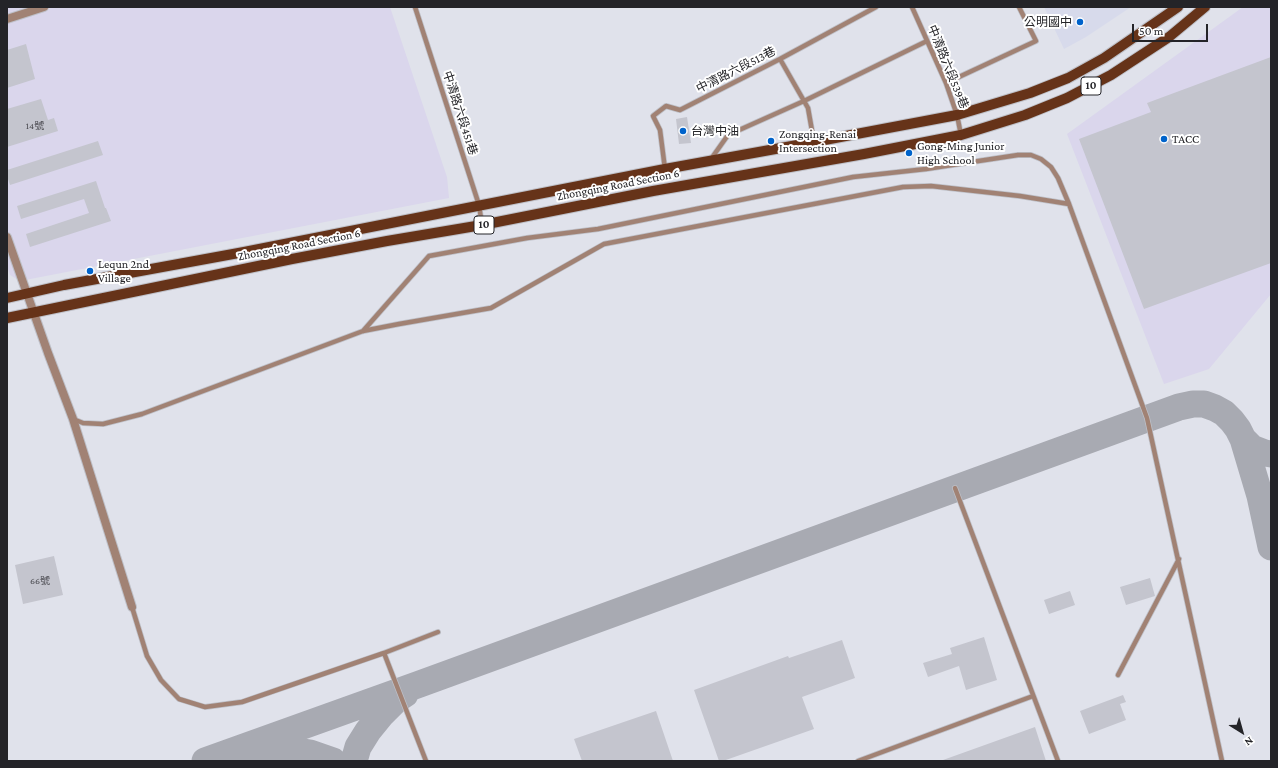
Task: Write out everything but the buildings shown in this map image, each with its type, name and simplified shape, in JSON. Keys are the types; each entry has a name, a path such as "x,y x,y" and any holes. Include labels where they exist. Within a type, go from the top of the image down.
{"main road":[{"name":"Zhongqing Road Section 6","path":"7,298 64,285 252,250 665,169 957,115 1030,93 1068,78 1104,58 1178,7"},
{"name":"Zhongqing Road Section 6","path":"7,318 292,259 961,135 1025,115 1073,95 1118,71 1169,36 1205,7"}],"street":[{"path":"7,19 44,7"},
{"path":"7,238 72,419 132,607"}],"lane":[{"name":"中清路六段451巷","path":"416,7 479,205 482,225"},
{"name":"中清路六段513巷","path":"665,169 660,130 653,116 666,106 680,110 780,59 876,7"},
{"name":"中清路六段539巷","path":"912,7 946,83 957,115 961,135"},
{"path":"946,83 1036,41 1019,7"},
{"path":"709,162 728,135 804,101 927,41"},
{"path":"780,59 808,108 814,142"},
{"path":"363,332 428,256 527,238 598,230 853,177 1018,155 1030,155 1041,159 1051,166 1069,204 1148,418 1222,761"},
{"path":"72,419 83,423 103,424 142,414 363,332 399,324 491,308 604,244 903,187 931,186 1020,196 1069,204"},
{"path":"955,488 1058,761"},
{"path":"1118,675 1179,559"},
{"path":"132,607 147,656 161,680 179,699 205,707 242,702 384,653 438,632"},
{"path":"384,653 426,761"},
{"path":"858,761 1034,696"}],"shaded area":[{"path":"7,7 390,7 447,177 449,198 20,281 10,275 7,266"},
{"name":"公明國中","path":"1044,7 1131,7 1086,37 1064,49"},
{"path":"1243,7 1271,7 1271,294 1209,369 1164,384 1067,134"}],"taxiway":[{"path":"205,761 1179,407 1193,404 1204,404 1215,408 1224,413 1238,429 1243,439 1260,496 1271,547"},
{"path":"1243,439 1252,448 1271,454"},
{"path":"354,761 358,747 368,731 381,715 396,700 405,694"},
{"path":"255,749 269,748 291,750 310,753 333,761"}],"place":[{"name":"公明國中","path":"1080,22"},
{"name":"台灣中油","path":"683,131"},
{"name":"TACC","path":"1164,139"},
{"name":"Zongqing-Renai Intersection","path":"771,141"},
{"name":"Gong-Ming Junior High School","path":"909,153"},
{"name":"Lequn 2nd Village","path":"90,271"}]}
